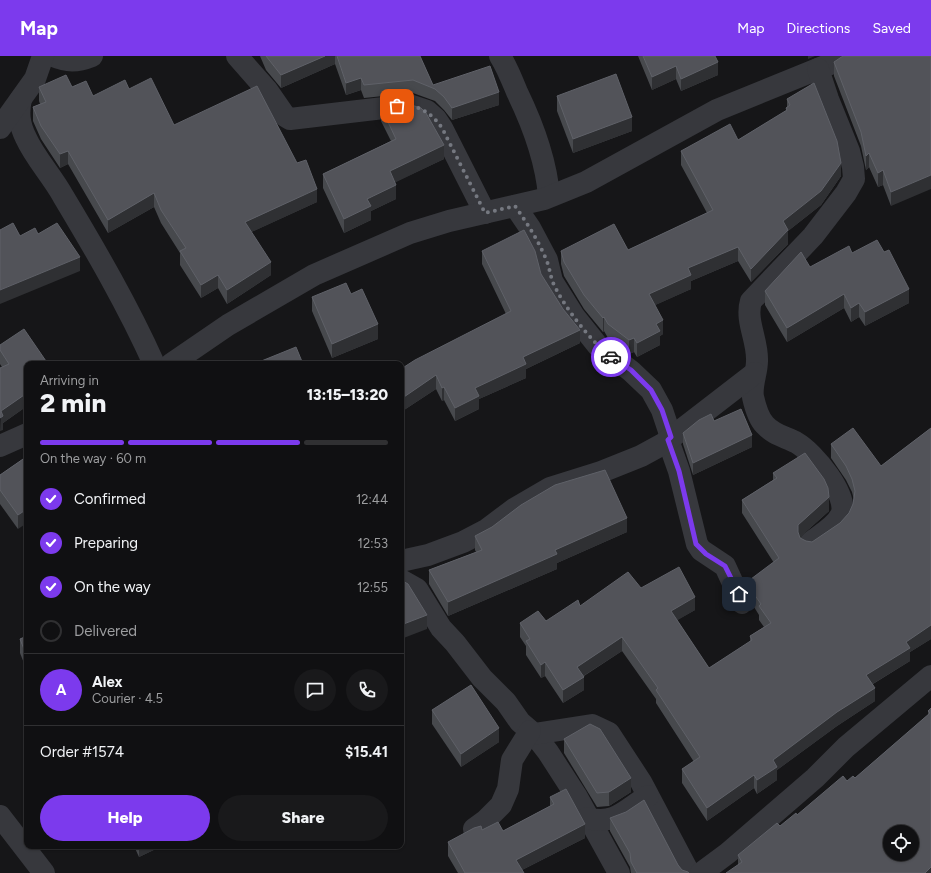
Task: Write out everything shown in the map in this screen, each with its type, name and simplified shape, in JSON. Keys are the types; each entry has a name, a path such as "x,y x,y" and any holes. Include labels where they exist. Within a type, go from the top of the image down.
{"street":[{"path":"0,128 35,80 43,56"},
{"path":"53,56 68,62 80,61 92,56"},
{"path":"237,56 267,90 285,116 290,119 409,105 427,111 442,128 485,213"},
{"path":"500,56 528,115 542,154 546,166 549,196"},
{"path":"175,361 228,325 314,275 410,233 515,206 549,196 586,182 717,110 818,69 844,56"},
{"path":"810,544 828,529 841,515 843,503 836,488 813,455 797,443 776,434 765,425 758,414 753,396 757,361 756,348 750,322 749,309 751,301 813,236 846,193 854,178 849,151 828,99 818,69"},
{"path":"21,100 19,112 20,124 26,138 55,182 108,272 137,325 153,361"},
{"path":"515,206 547,260 552,280 574,316 598,346 631,370 651,390 662,410 679,471 696,544 706,554 725,566 742,603"},
{"path":"404,560 445,550 463,542 486,530 514,509 550,488 621,465 641,456 670,439 755,373"},
{"path":"0,446 24,435"},
{"path":"404,582 417,589 435,621 455,643 482,678 503,698 520,722 532,733 557,764 619,873"},
{"path":"701,873 728,853 815,778 846,747 931,676"},
{"path":"474,829 485,821 501,805 508,789 512,760 532,733 592,726 609,733 623,753 689,873"},
{"path":"588,818 606,821 615,818 648,796"},
{"path":"0,816 24,847"},
{"path":"25,849 44,873"}],"building":[{"path":"266,56 325,56 281,75"},
{"path":"337,56 420,56 433,85 490,66 499,92 452,108 444,97 435,89 413,80 364,85 361,78 346,83"},
{"path":"643,56 715,56 718,62 681,79 676,66 652,77"},
{"path":"843,56 931,56 931,175 891,192 883,170 878,173 869,153 866,156 861,132 834,62"},
{"path":"616,74 632,117 573,139 557,96"},
{"path":"66,75 72,87 86,81 93,96 125,80 129,89 151,78 174,125 257,86 297,163 306,160 317,189 245,222 271,262 227,290 218,275 201,285 180,251 186,248 161,210 154,193 108,220 68,151 60,154 41,126 33,107 46,102 39,87"},
{"path":"814,83 837,141 841,163 821,191 783,221 788,230 751,269 738,247 688,268 691,275 649,294 663,320 656,324 660,331 637,343 634,338 629,340 608,324 604,317 603,318 584,295 564,262 561,251 614,224 628,250 713,210 681,151 730,124 738,140 787,110 786,108 790,105 787,99"},
{"path":"408,104 421,108 426,113 444,145 390,171 396,185 367,199 371,206 344,219 323,174 396,139 381,107"},
{"path":"13,223 20,236 35,228 38,234 57,223 80,257 0,290 0,230"},
{"path":"524,230 535,251 541,274 563,309 580,330 523,357 526,364 475,388 479,396 455,408 444,387 442,388 436,375 404,397 404,367 511,311 482,251"},
{"path":"877,240 884,252 889,250 909,289 865,312 859,303 851,308 844,294 787,328 765,291 801,252 810,267 849,246 852,253"},
{"path":"346,283 351,294 362,289 378,324 332,344 312,297"},
{"path":"24,329 46,361 24,361 24,395 1,411 3,416 0,418 0,368 9,364 0,350 0,345"},
{"path":"296,347 302,361 261,361"},
{"path":"741,409 752,435 693,463 683,433 699,420 711,414 714,421"},
{"path":"853,428 881,466 931,428 931,625 906,642 910,648 866,675 875,688 837,712 773,760 777,767 757,780 754,775 707,808 682,769 700,757 656,690 658,688 622,637 577,667 584,677 563,690 545,662 541,665 526,641 530,639 520,623 538,611 546,621 578,600 580,606 628,572 641,588 679,567 695,597 671,611 709,668 752,640 750,636 771,623 759,606 761,604 754,594 751,579 779,558 742,500 777,478 773,473 805,453 824,479 828,488 829,497 798,525 800,538 812,542 840,523 849,513 853,504 855,491 852,479 846,466 831,444"},
{"path":"24,458 24,511 18,515 0,490 0,475"},
{"path":"605,470 627,518 555,550 557,554 448,602 429,570 482,550 475,536 492,527 521,505 555,485"},
{"path":"404,582 408,584 427,615 404,624"},
{"path":"24,637 24,649 20,639"},
{"path":"471,685 499,728 461,754 432,710"},
{"path":"931,708 931,867 925,873 726,873 742,862 738,855 777,823 780,826 796,813 797,815 843,776 847,781 853,776 855,778 930,713 928,711"},
{"path":"590,724 600,729 631,778 609,792 597,793 564,739"},
{"path":"566,789 585,824 516,860 524,873 465,873 448,842 474,828 481,826 482,830 498,822 503,831 554,804 550,797"},
{"path":"644,800 678,865 682,870 689,873 637,873 631,862 630,853 610,818 626,812"}],"way so far":[{"path":"397,106 409,105 418,107 427,111 436,119 485,213 515,206 530,228 547,260 552,280 566,303 591,338 611,357"}],"route":[{"path":"611,357 631,370 642,380 657,399 671,437 668,440 675,457 683,485 696,544 706,554 725,566 739,594"}]}
